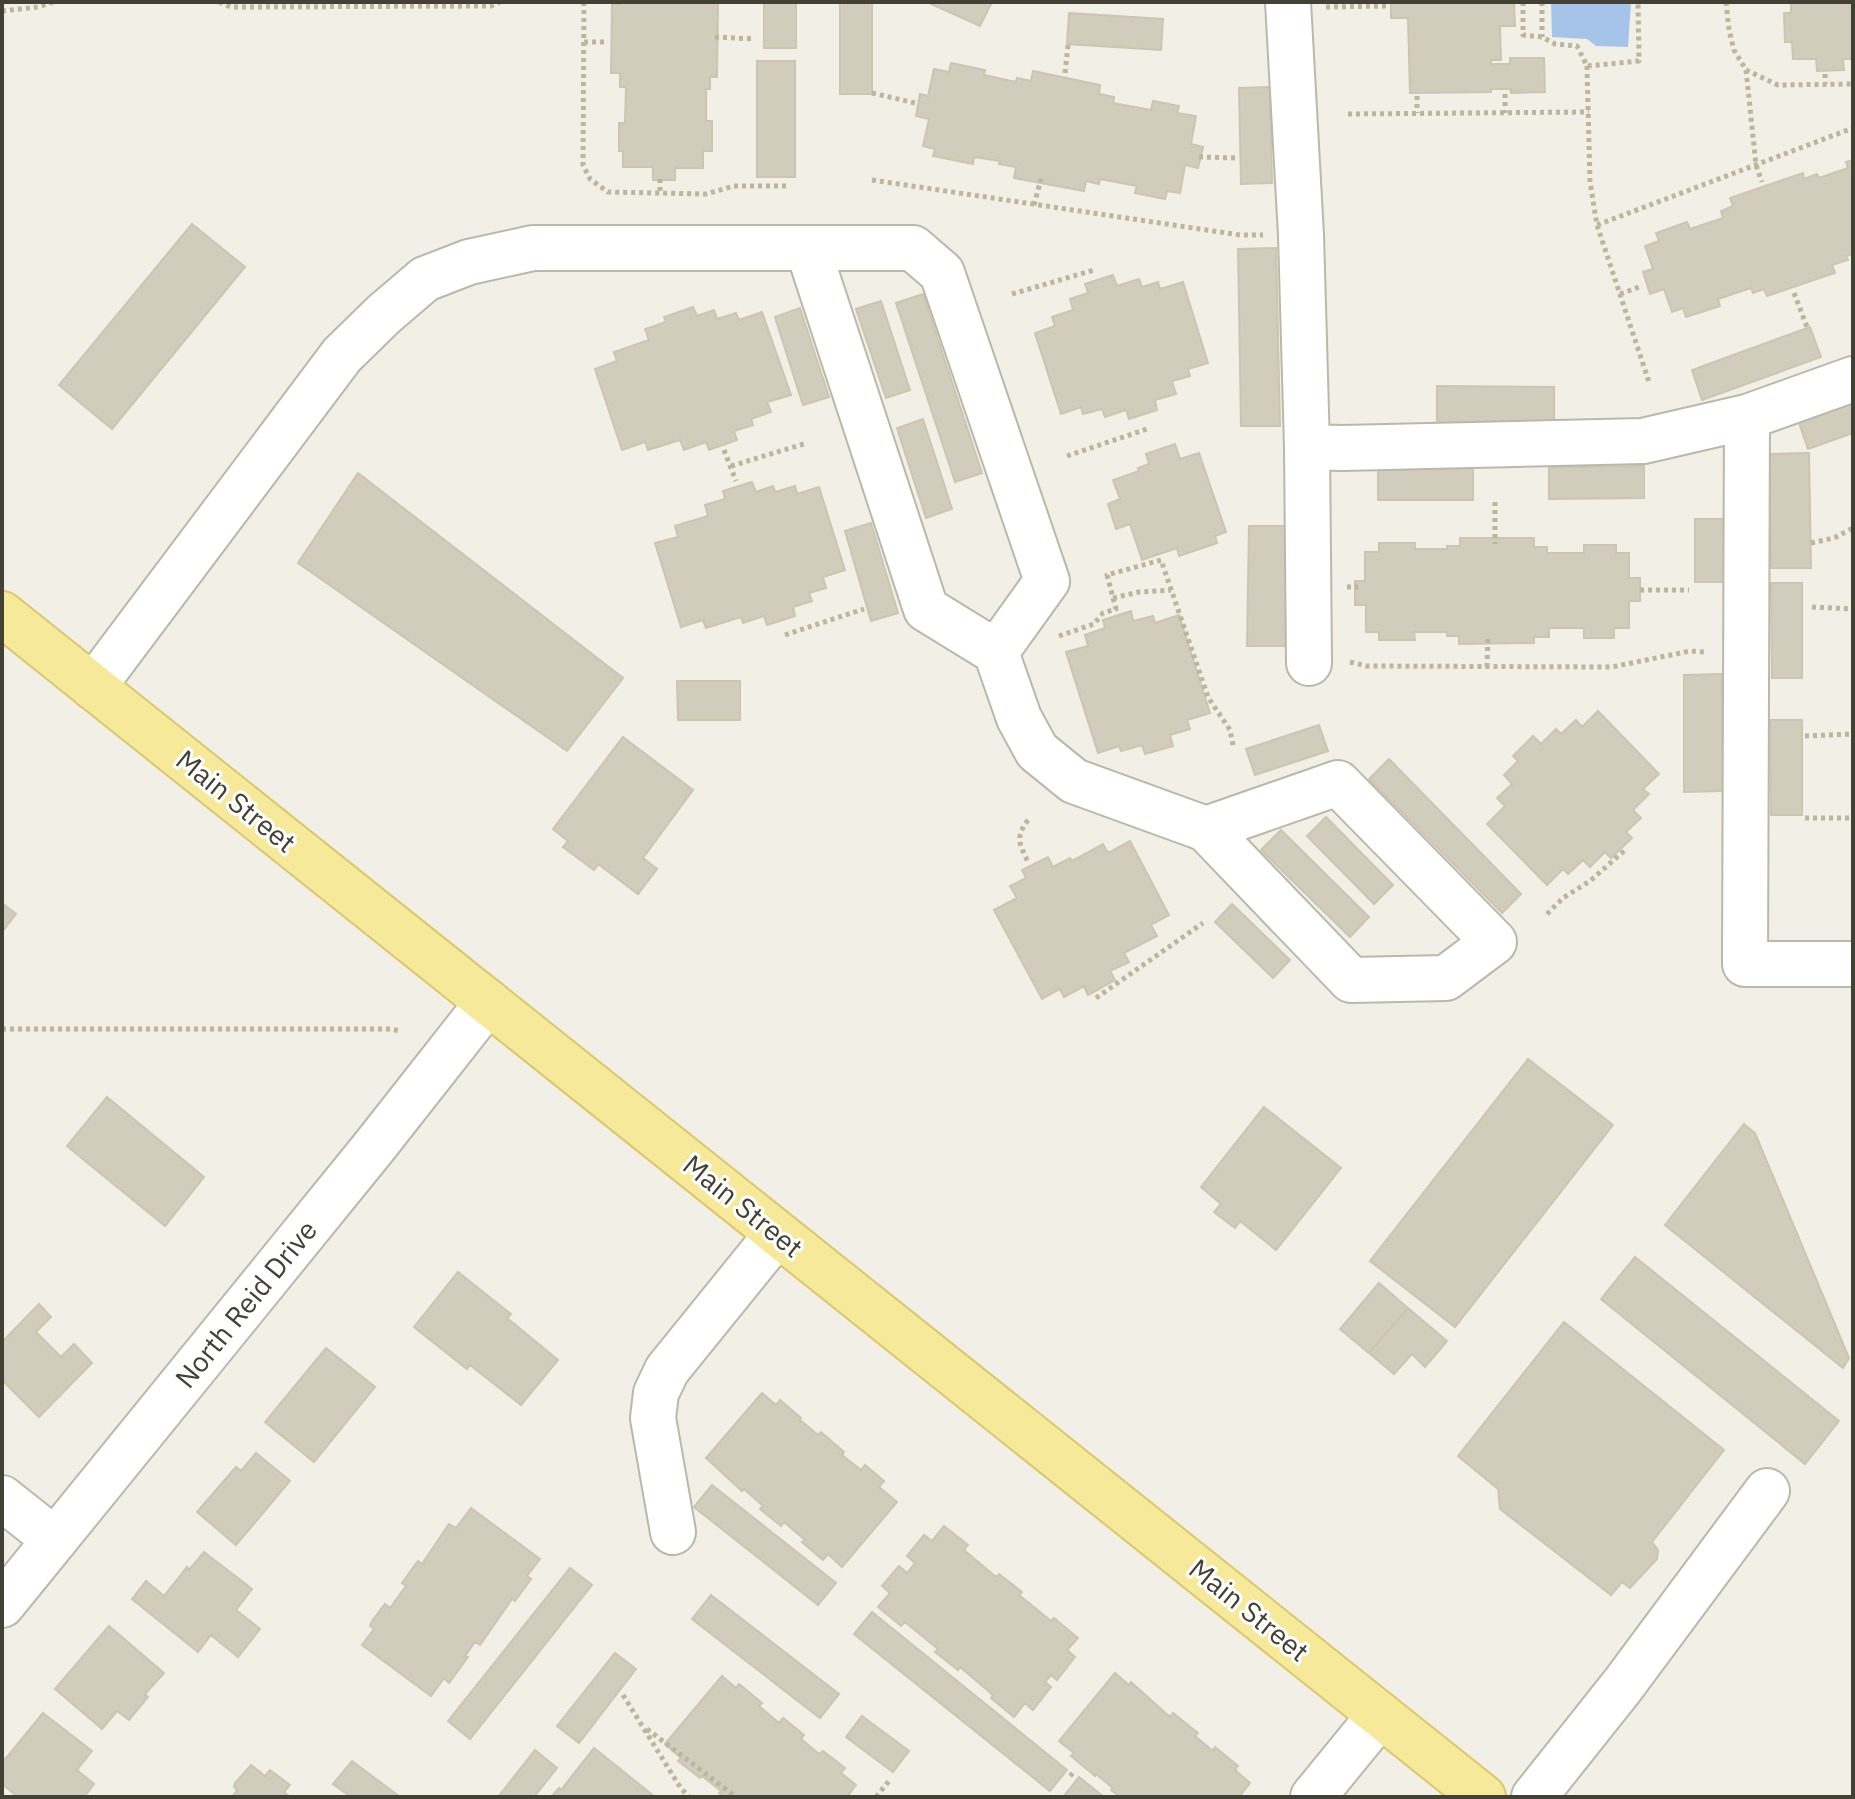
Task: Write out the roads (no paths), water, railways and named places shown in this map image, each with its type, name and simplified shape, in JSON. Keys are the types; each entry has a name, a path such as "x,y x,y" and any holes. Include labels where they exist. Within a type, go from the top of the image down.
{"main road":[{"name":"Main Street","path":"2,614 1483,1797"}],"street":[{"path":"1301,4 1301,235 1307,447 1324,661"},
{"path":"93,687 342,355 425,279 469,262 533,248 913,248 942,273 1047,581 996,652"},
{"path":"808,249 926,609 996,652 1019,718 1037,751 1074,781 1206,829 1351,980 1446,978 1494,942 1338,783 1206,829"},
{"path":"1307,447 1643,441 1747,417 1853,379"},
{"path":"1747,417 1745,964 1853,964"},
{"name":"North Reid Drive","path":"2,1605 488,1002"},
{"path":"673,1532 653,1418 656,1393 667,1370 777,1234"},
{"path":"1534,1797 1623,1685 1767,1491"},
{"path":"2,1498 55,1540"},
{"path":"1313,1797 1380,1715"}],"water":[{"path":"1551,2 1631,2 1628,47 1596,46 1587,39 1552,37"}]}
